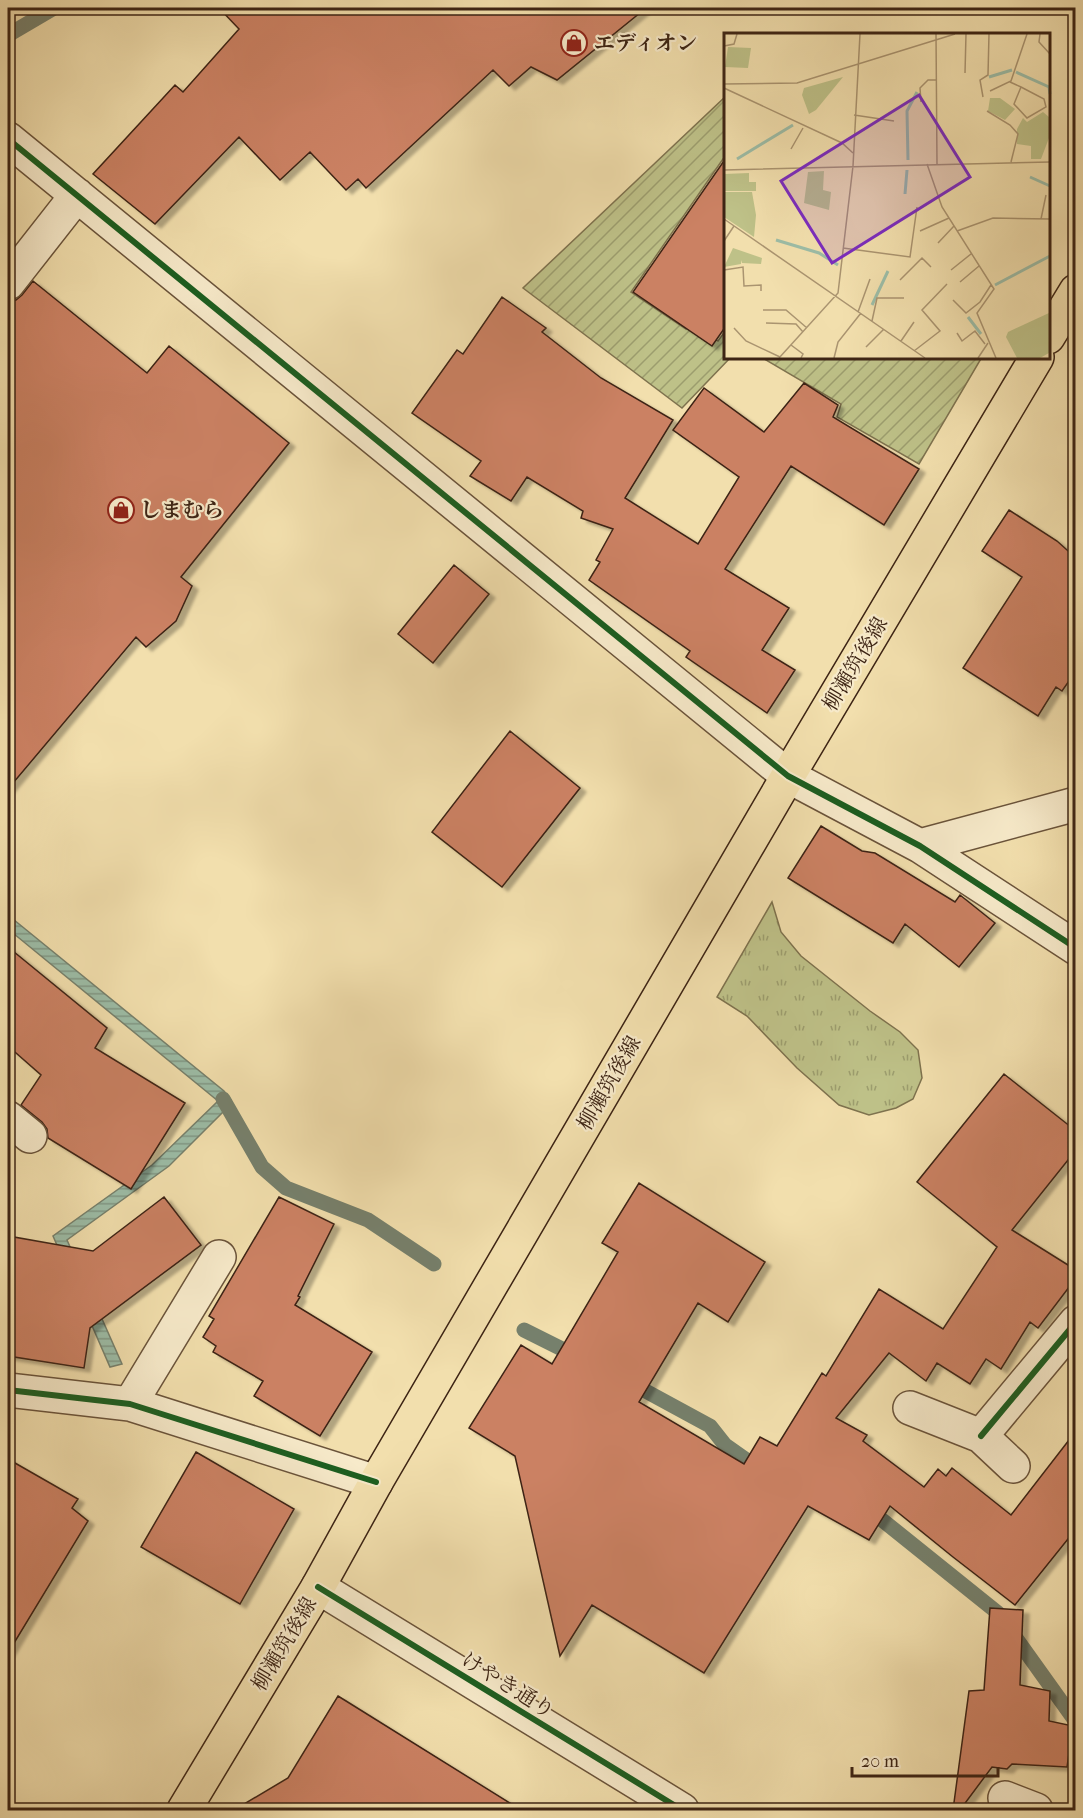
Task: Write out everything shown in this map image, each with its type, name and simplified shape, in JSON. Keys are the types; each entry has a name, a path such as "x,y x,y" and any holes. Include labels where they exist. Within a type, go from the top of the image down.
{"main road":[{"path":"1050,334 1076,291"},
{"name":"柳瀬筑後線","path":"184,1810 318,1587 376,1482 788,776 1035,358"}],"street":[{"path":"8,139 788,776 920,846 1076,948"},
{"path":"8,283 76,195"},
{"path":"920,846 1076,804"},
{"path":"130,1404 219,1257"},
{"path":"981,1436 1076,1322"},
{"path":"8,1390 130,1404 376,1482"},
{"path":"910,1408 981,1436 1013,1467"},
{"name":"けやき通り","path":"318,1587 682,1810"},
{"path":"1005,1798 1036,1810"}],"green space":[{"path":"724,98 724,159 631,292 686,329 691,323 718,341 724,333 724,358 730,358 682,408 523,288"},
{"path":"763,358 981,358 919,464 837,417 841,404"},
{"path":"772,902 781,932 801,956 900,1032 918,1050 922,1078 913,1099 896,1108 869,1115 839,1105 797,1068 747,1016 717,997"}],"shaded area":[{"path":"8,915 224,1091 231,1100 224,1111 169,1166 67,1240 122,1364 110,1367 53,1236 152,1165 218,1101 8,929"}],"building":[{"path":"219,8 646,8 557,80 531,67 509,86 493,70 366,188 358,179 346,190 310,152 280,180 239,137 155,224 93,174 175,85 183,92 239,29"},
{"path":"724,161 724,329 712,346 633,292"},
{"name":"しまむら","path":"33,281 147,373 169,346 289,443 181,577 192,586 176,621 146,647 136,637 8,789 8,301 16,300"},
{"path":"502,297 546,328 542,332 601,378 673,420 625,498 698,544 739,477 673,430 704,388 764,432 804,383 838,405 833,417 919,469 884,525 791,466 725,569 789,608 762,650 795,670 767,713 686,657 690,651 589,580 600,562 596,560 613,529 581,518 583,511 527,477 511,501 470,476 481,461 412,413 457,350 463,354"},
{"path":"1009,510 1057,541 1076,558 1076,671 1062,691 1056,687 1038,716 963,668 1022,577 982,551"},
{"path":"454,565 489,594 433,663 398,634"},
{"path":"510,731 580,788 502,887 432,832"},
{"path":"821,826 862,851 875,853 955,902 960,895 995,923 959,967 905,924 893,943 788,878"},
{"path":"8,947 107,1028 95,1048 185,1103 131,1189 48,1138 47,1129 42,1122 21,1105 41,1075 8,1046"},
{"path":"1004,1074 1076,1131 1076,1150 1012,1230 1076,1270 1076,1278 1038,1328 1030,1322 1001,1369 986,1359 970,1384 937,1363 926,1381 889,1353 836,1418 867,1435 863,1441 924,1487 938,1469 946,1476 952,1468 1011,1515 1076,1431 1076,1529 1015,1605 890,1506 869,1540 808,1506 704,1673 592,1605 560,1656 515,1456 469,1428 521,1345 552,1364 618,1252 602,1243 639,1183 765,1262 728,1322 698,1303 639,1402 744,1464 760,1437 777,1446 822,1373 826,1376 879,1289 943,1329 997,1247 917,1182"},
{"path":"164,1197 201,1245 90,1328 84,1368 8,1356 8,1236 93,1251"},
{"path":"279,1197 334,1224 295,1305 372,1352 320,1436 254,1396 263,1381 213,1352 216,1346 203,1337 214,1319 209,1316"},
{"path":"196,1452 294,1509 240,1604 141,1547"},
{"path":"8,1459 78,1499 72,1508 88,1521 8,1653"},
{"path":"990,1608 1023,1610 1020,1685 1050,1691 1049,1721 1073,1726 1067,1767 1012,1764 1007,1769 992,1767 960,1810 953,1810 969,1691 984,1690"},
{"path":"338,1696 521,1810 234,1810 288,1778"}],"waterway":[{"path":"8,35 54,8"},
{"path":"223,1099 262,1167 286,1188 368,1220 434,1264"},
{"path":"524,1330 578,1357"},
{"path":"629,1382 710,1426 725,1445 762,1471"},
{"path":"866,1507 998,1613 1076,1722"}],"cycle path":[{"path":"8,139 788,776 920,846 1076,948"},
{"path":"981,1436 1076,1322"},
{"path":"8,1390 130,1404 376,1482"},
{"path":"318,1587 682,1810"}],"place":[{"name":"エディオン","path":"574,43"},
{"name":"しまむら","path":"121,510"}]}
